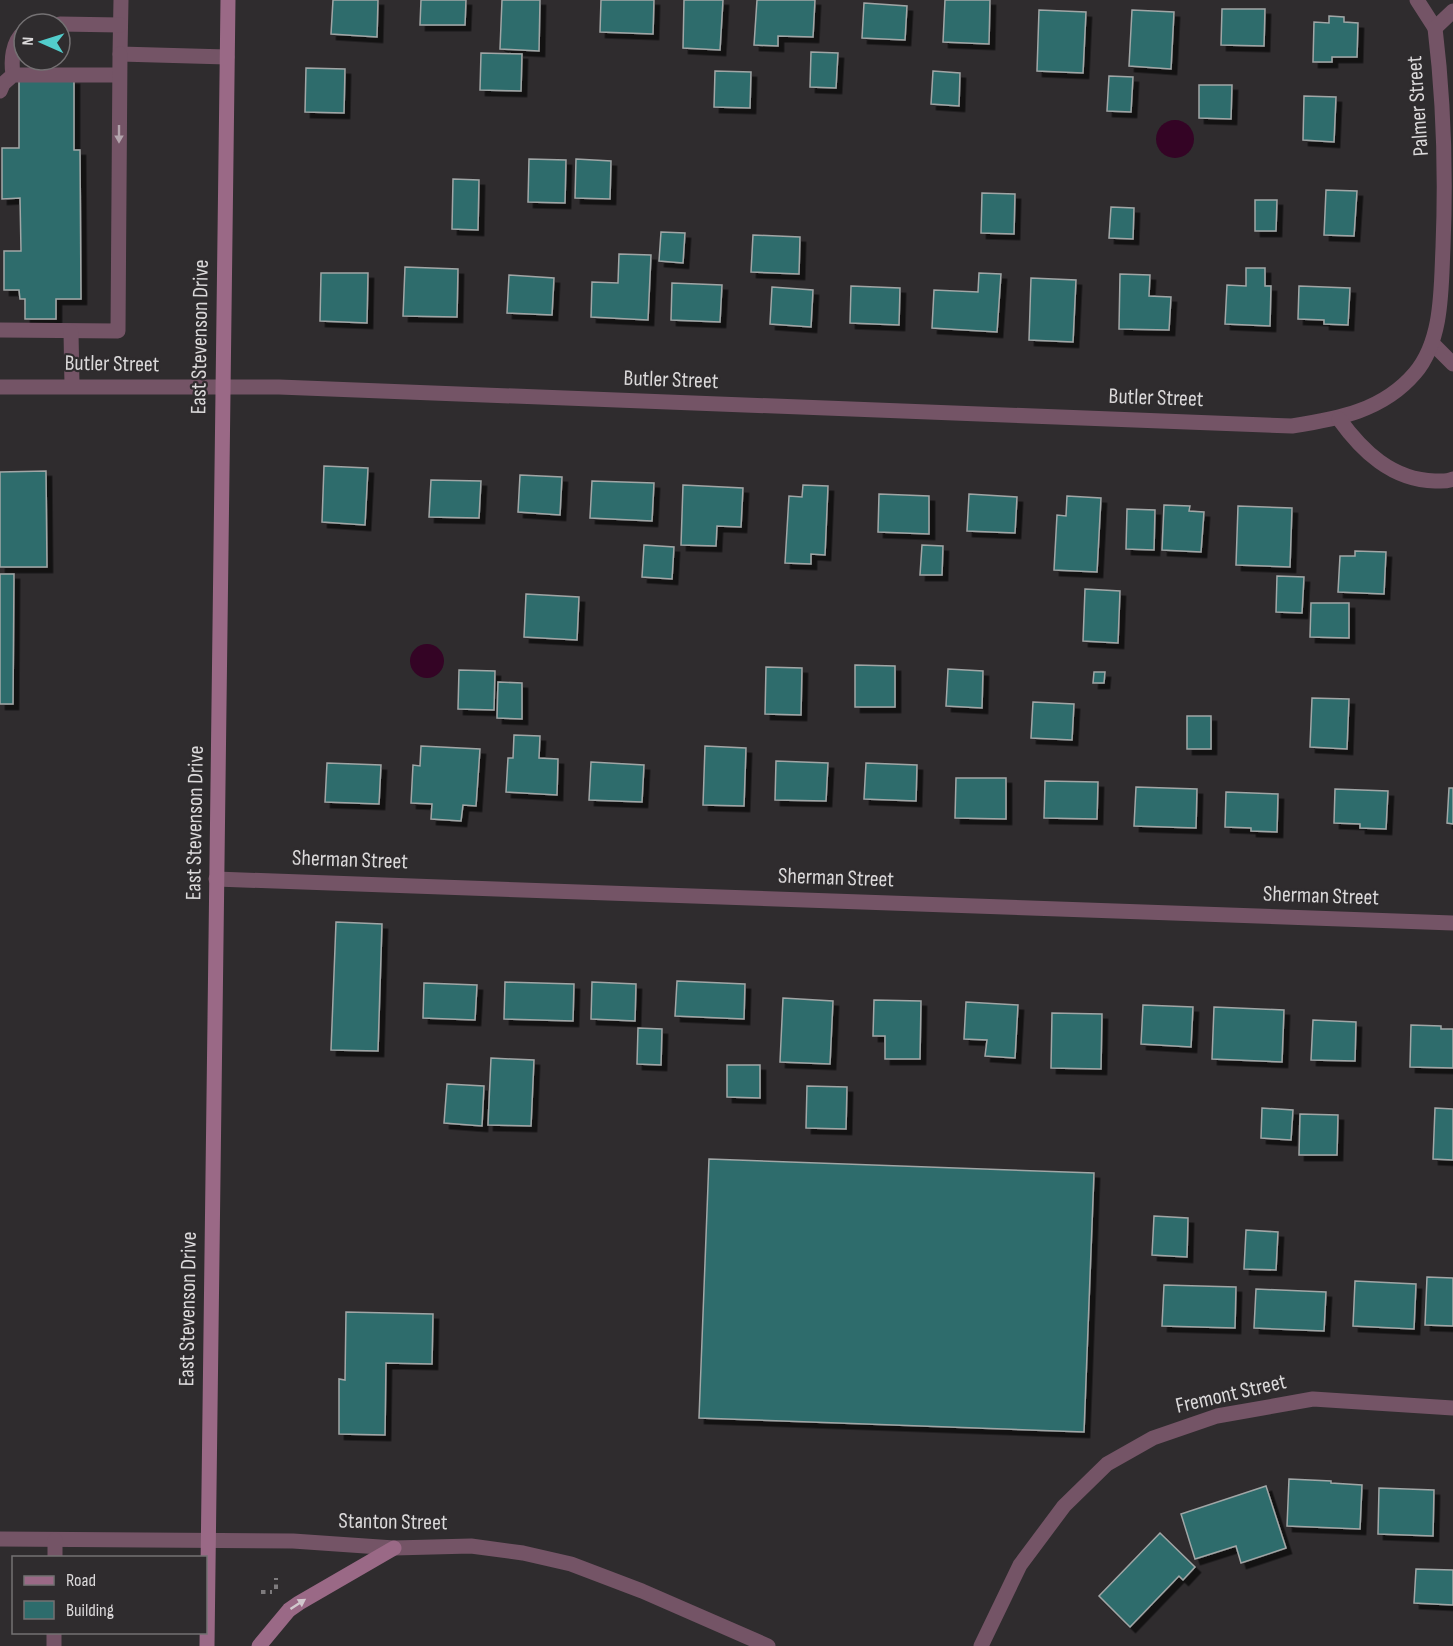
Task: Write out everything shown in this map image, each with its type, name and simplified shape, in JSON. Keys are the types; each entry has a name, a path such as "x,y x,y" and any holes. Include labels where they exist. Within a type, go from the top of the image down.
{"main road":[{"name":"East Stevenson Drive","path":"207,1646 228,0"},
{"path":"259,1646 289,1610 298,1603 394,1548"}],"street":[{"path":"0,330 118,332 121,0"},
{"name":"Palmer Street","path":"1417,0 1435,28 1449,181"},
{"name":"Palmer Street","path":"1435,28 1453,10"},
{"path":"72,24 120,26"},
{"path":"120,54 227,57"},
{"path":"0,91 3,84 13,75 119,75"},
{"name":"Butler Street","path":"0,387 279,387 1292,426 1339,419 1371,407 1394,392 1415,373 1432,344 1441,297 1449,181"},
{"path":"70,332 72,386"},
{"path":"1432,344 1453,364"},
{"path":"1339,419 1354,439 1373,457 1395,472 1422,481 1453,479"},
{"name":"Sherman Street","path":"216,879 1453,923"},
{"name":"Fremont Street","path":"981,1646 1020,1565 1064,1506 1107,1464 1153,1438 1217,1416 1312,1399 1453,1408"},
{"name":"Stanton Street","path":"0,1539 292,1541 394,1548 471,1546 523,1553 571,1564 642,1591 768,1646"},
{"path":"55,1540 55,1556"}],"path":[{"path":"261,1592 276,1592 276,1578"}],"shaded area":[{"path":"1175,120 1188,126 1194,139 1188,152 1175,158 1162,152 1156,139 1162,126"},
{"path":"427,644 439,649 444,661 439,673 427,678 415,673 410,661 415,649"}],"building":[{"path":"333,0 378,0 377,37 331,34"},
{"path":"421,0 466,0 465,25 420,25"},
{"path":"502,0 540,0 539,51 500,49"},
{"path":"601,0 654,0 653,34 600,32"},
{"path":"684,0 723,0 720,50 683,48"},
{"path":"757,0 815,0 813,37 778,36 778,46 754,45"},
{"path":"945,0 990,0 989,44 943,42"},
{"path":"864,3 907,6 905,40 862,38"},
{"path":"1222,9 1265,9 1264,46 1221,45"},
{"path":"1039,10 1086,12 1083,73 1037,71"},
{"path":"1132,10 1174,12 1171,69 1129,66"},
{"path":"1329,16 1344,17 1344,22 1358,23 1357,57 1332,57 1332,62 1313,62 1314,22 1329,23"},
{"path":"811,52 838,53 836,88 810,87"},
{"path":"481,53 522,54 521,91 480,90"},
{"path":"306,68 345,69 344,113 305,112"},
{"path":"715,71 751,72 750,108 714,107"},
{"path":"933,71 960,73 959,106 931,104"},
{"path":"1109,76 1133,77 1131,112 1107,111"},
{"path":"19,79 74,79 74,150 80,150 81,299 56,299 56,319 25,319 25,299 20,299 19,290 4,290 4,251 21,251 20,198 2,199 2,148 19,148"},
{"path":"1199,85 1232,85 1231,119 1199,118"},
{"path":"1304,96 1336,97 1334,142 1303,140"},
{"path":"529,159 566,160 565,203 528,202"},
{"path":"576,159 611,161 610,199 575,198"},
{"path":"453,179 479,180 478,230 452,229"},
{"path":"1326,190 1357,191 1354,236 1324,235"},
{"path":"982,193 1015,194 1014,234 981,233"},
{"path":"1255,200 1277,200 1276,231 1255,231"},
{"path":"1111,207 1134,208 1133,239 1109,238"},
{"path":"661,232 685,233 683,263 659,261"},
{"path":"753,235 800,237 799,274 751,272"},
{"path":"619,254 651,255 648,320 591,317 592,282 618,283"},
{"path":"405,267 458,269 457,317 403,316"},
{"path":"1246,268 1265,268 1265,286 1271,286 1270,326 1225,324 1227,285 1246,286"},
{"path":"321,273 368,273 367,323 320,321"},
{"path":"979,273 1001,274 997,332 932,328 934,290 978,292"},
{"path":"1120,274 1150,275 1149,296 1171,297 1169,330 1119,329"},
{"path":"509,275 554,278 552,315 507,313"},
{"path":"1031,278 1076,280 1073,342 1029,340"},
{"path":"672,283 722,285 720,322 671,320"},
{"path":"851,286 900,288 899,325 850,323"},
{"path":"1299,286 1350,288 1348,325 1324,324 1324,320 1298,319"},
{"path":"772,287 813,290 811,327 770,324"},
{"path":"324,466 368,468 365,525 322,522"},
{"path":"46,471 47,567 0,567 0,472"},
{"path":"520,475 562,477 560,515 518,512"},
{"path":"431,480 481,481 479,518 429,517"},
{"path":"592,481 654,483 652,521 590,518"},
{"path":"683,485 743,488 741,527 717,526 716,546 681,545"},
{"path":"803,485 828,486 825,555 811,554 811,564 785,563 789,496 802,497"},
{"path":"879,494 929,496 929,534 878,532"},
{"path":"969,494 1017,497 1015,533 967,531"},
{"path":"1067,496 1101,498 1097,572 1054,570 1057,515 1066,516"},
{"path":"1164,505 1190,506 1189,511 1204,512 1201,552 1162,550"},
{"path":"1238,506 1292,508 1290,567 1236,565"},
{"path":"1127,509 1155,510 1154,550 1126,549"},
{"path":"644,545 674,547 672,579 642,577"},
{"path":"922,545 943,546 942,575 920,575"},
{"path":"1355,551 1386,552 1384,594 1338,592 1340,556 1355,556"},
{"path":"0,574 14,574 13,704 0,704"},
{"path":"1277,576 1304,577 1302,613 1276,612"},
{"path":"1085,589 1120,591 1118,643 1083,641"},
{"path":"526,594 579,597 577,640 524,637"},
{"path":"1311,603 1349,603 1349,638 1310,637"},
{"path":"855,665 895,666 895,707 855,707"},
{"path":"766,667 802,668 801,715 765,714"},
{"path":"948,669 983,671 982,708 946,706"},
{"path":"459,670 495,671 494,710 458,709"},
{"path":"1094,672 1105,672 1104,683 1093,683"},
{"path":"498,682 522,683 522,719 497,718"},
{"path":"1312,698 1349,699 1347,749 1310,747"},
{"path":"1033,702 1074,704 1072,740 1031,738"},
{"path":"1187,716 1211,716 1211,749 1187,749"},
{"path":"514,735 540,736 539,758 558,759 557,795 506,792 508,758 513,758"},
{"path":"421,746 480,749 476,806 463,805 461,821 431,819 432,804 411,803 413,765 420,766"},
{"path":"705,746 746,748 744,806 703,805"},
{"path":"776,761 828,763 826,801 775,800"},
{"path":"591,762 644,765 642,802 589,800"},
{"path":"327,763 381,765 379,804 325,802"},
{"path":"866,763 917,765 916,801 864,799"},
{"path":"956,778 1006,778 1006,819 955,818"},
{"path":"1045,781 1098,782 1097,819 1044,818"},
{"path":"1136,787 1197,789 1196,828 1134,826"},
{"path":"1449,788 1453,788 1453,824 1447,823"},
{"path":"1335,789 1388,791 1386,829 1360,828 1360,824 1334,823"},
{"path":"1226,792 1278,794 1277,832 1225,827"},
{"path":"336,922 382,924 378,1051 331,1050"},
{"path":"677,981 745,984 744,1019 675,1016"},
{"path":"505,982 574,984 573,1021 504,1019"},
{"path":"592,982 636,984 635,1021 591,1019"},
{"path":"424,983 477,985 475,1020 423,1018"},
{"path":"783,998 833,1001 830,1064 780,1062"},
{"path":"874,1000 921,1001 920,1059 885,1059 885,1036 873,1036"},
{"path":"966,1002 1018,1005 1015,1058 985,1056 987,1040 964,1039"},
{"path":"1143,1005 1193,1007 1191,1047 1141,1044"},
{"path":"1214,1007 1284,1010 1282,1062 1212,1059"},
{"path":"1052,1013 1102,1014 1101,1069 1051,1068"},
{"path":"1313,1020 1356,1022 1355,1061 1311,1060"},
{"path":"1411,1025 1441,1026 1441,1029 1453,1029 1453,1068 1410,1067"},
{"path":"638,1028 662,1029 661,1065 637,1064"},
{"path":"491,1058 534,1060 531,1126 488,1125"},
{"path":"727,1065 760,1065 760,1098 727,1097"},
{"path":"447,1084 484,1086 482,1126 444,1123"},
{"path":"807,1086 847,1087 846,1129 806,1128"},
{"path":"1262,1108 1293,1110 1291,1140 1261,1138"},
{"path":"1435,1108 1453,1109 1453,1160 1433,1159"},
{"path":"1300,1114 1338,1115 1337,1155 1299,1155"},
{"path":"709,1159 1094,1173 1084,1432 699,1418"},
{"path":"1154,1216 1188,1218 1187,1257 1152,1255"},
{"path":"1246,1230 1278,1232 1276,1270 1244,1269"},
{"path":"1427,1277 1453,1278 1453,1326 1425,1325"},
{"path":"1355,1281 1416,1284 1414,1329 1353,1326"},
{"path":"1164,1285 1236,1287 1235,1328 1162,1326"},
{"path":"1256,1289 1326,1292 1324,1331 1254,1328"},
{"path":"346,1312 433,1314 432,1364 386,1363 385,1435 339,1434 339,1379 345,1380"},
{"path":"1289,1479 1362,1485 1360,1529 1287,1526"},
{"path":"1266,1486 1286,1548 1241,1563 1236,1546 1195,1559 1181,1514"},
{"path":"1379,1488 1434,1490 1433,1536 1378,1534"},
{"path":"1160,1533 1195,1567 1183,1580 1179,1576 1130,1627 1099,1596"},
{"path":"1416,1569 1453,1570 1453,1605 1414,1603"}]}
